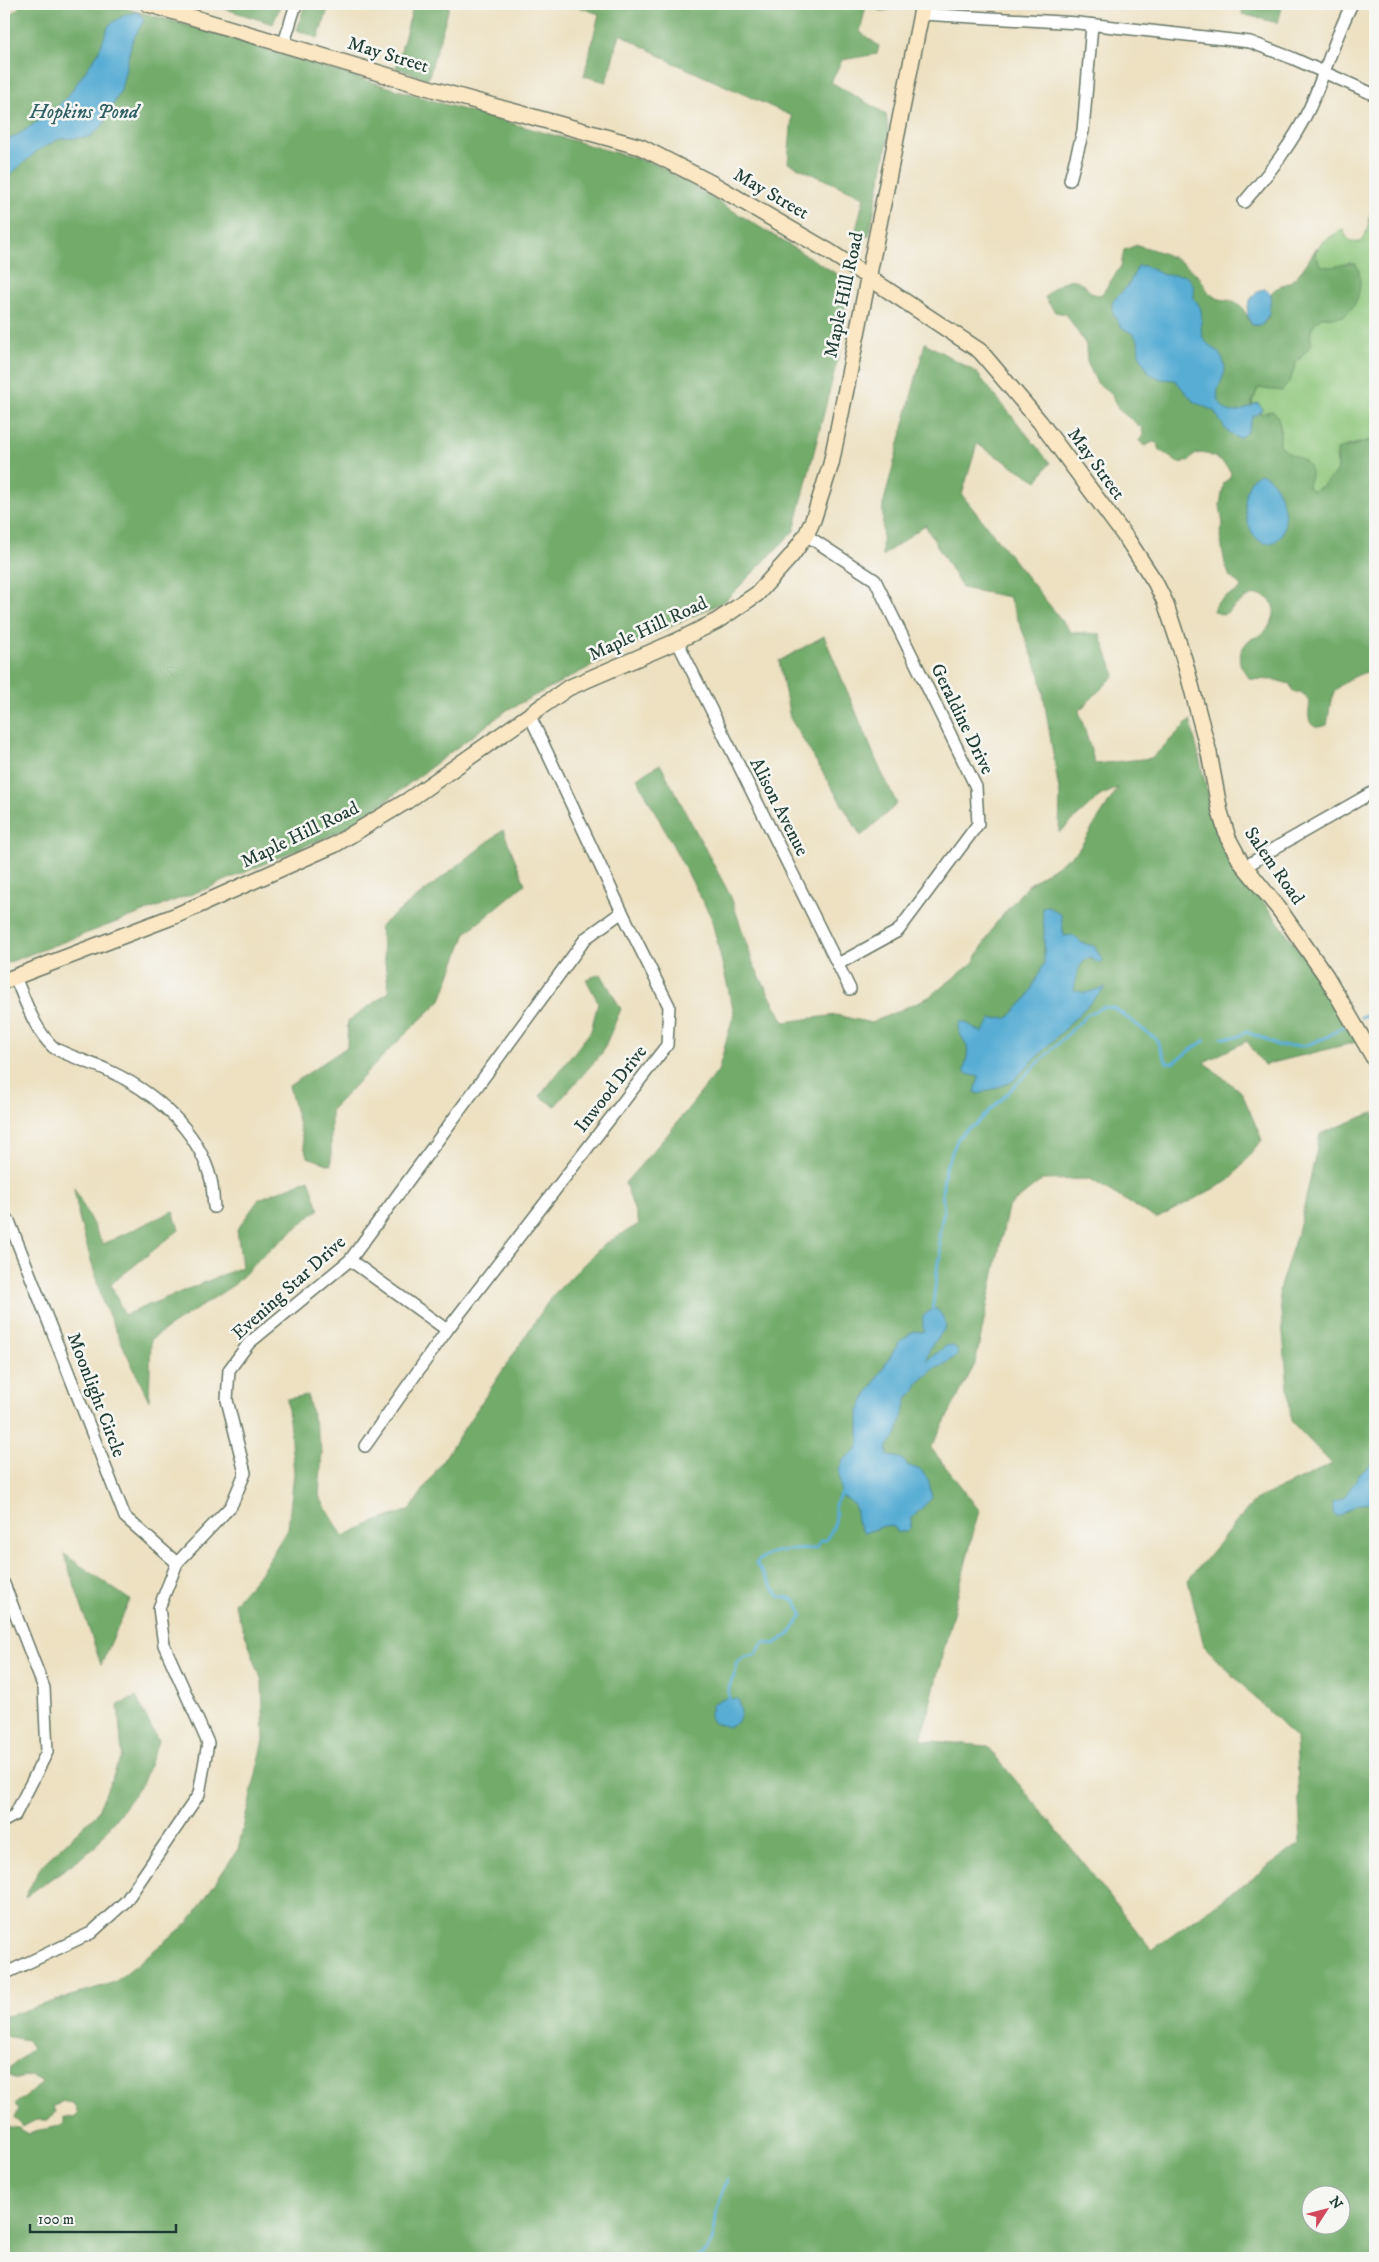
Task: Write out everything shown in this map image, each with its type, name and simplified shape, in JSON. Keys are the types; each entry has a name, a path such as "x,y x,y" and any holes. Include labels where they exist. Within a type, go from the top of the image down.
{"street":[{"name":"May Street","path":"148,4 284,43 436,90 641,148 676,164 830,252 972,344 1006,380 1127,539 1155,582 1176,632 1188,676"},
{"path":"284,43 296,4"},
{"path":"1244,202 1275,166 1294,137 1324,73 1352,4"},
{"path":"922,9 1250,42 1375,95"},
{"name":"Maple Hill Road","path":"10,979 177,915 334,845 407,800 568,688 677,641 717,621 757,594 806,535 820,502 831,464 846,378 922,9"},
{"path":"1070,180 1083,131 1092,25"},
{"name":"Geraldine Drive","path":"806,535 875,580 976,787 978,824 898,932 838,964"},
{"name":"Alison Avenue","path":"677,641 850,989"},
{"name":"Salem Road","path":"1188,676 1210,754 1223,824 1234,850 1245,868 1279,908 1326,976 1375,1060"},
{"name":"Inwood Drive","path":"365,1446 447,1330 667,1045 670,1006 622,912 529,714"},
{"path":"1245,868 1275,848 1375,791"},
{"name":"Evening Star Drive","path":"4,1974 90,1933 126,1901 199,1794 208,1743 164,1645 159,1608 177,1563 231,1506 245,1473 227,1400 229,1370 249,1343 350,1260 586,938 622,912"},
{"path":"10,979 34,1021 53,1047 131,1080 163,1104 200,1152 211,1180 214,1207"},
{"name":"Moonlight Circle","path":"10,1220 125,1517 177,1563"},
{"path":"350,1260 447,1330"},
{"path":"4,1584 44,1688 47,1752 15,1815 4,1821"}],"green space":[{"path":"22,4 109,4 173,21 457,108 656,164 850,282 838,357 794,531 725,601 634,644 507,710 354,825 208,888 4,964 4,22"},
{"path":"210,4 281,4 273,24"},
{"path":"305,4 330,4 318,38 297,30"},
{"path":"414,4 450,4 428,79 396,68"},
{"path":"570,4 896,4 896,8 882,11 866,6 860,32 879,46 877,54 842,60 831,82 886,114 889,136 869,236 854,239 864,197 788,163 792,116 672,62 620,34 606,82 584,76 599,14"},
{"path":"1243,4 1283,4 1278,23 1242,14"},
{"path":"1375,203 1375,439 1343,447 1336,456 1337,472 1321,487 1313,491 1308,487 1309,474 1305,461 1286,452 1280,445 1280,425 1258,414 1251,406 1258,388 1270,390 1290,381 1296,363 1310,338 1312,326 1321,317 1339,317 1354,301 1359,286 1359,270 1350,262 1335,267 1320,265 1315,253 1321,243 1343,229 1349,239 1354,242 1360,242 1368,228 1372,208"},
{"path":"1137,245 1178,260 1198,276 1212,295 1239,305 1252,325 1263,324 1268,316 1272,292 1295,278 1317,247 1315,253 1320,265 1334,267 1352,263 1356,264 1360,284 1354,305 1343,316 1321,317 1312,329 1310,336 1312,344 1296,363 1290,381 1282,391 1258,388 1251,405 1258,403 1262,409 1259,414 1272,411 1278,418 1280,445 1307,464 1311,475 1308,487 1313,491 1321,487 1337,472 1337,450 1375,439 1375,671 1358,675 1338,687 1332,697 1327,725 1320,727 1312,724 1309,717 1310,702 1301,692 1293,692 1290,684 1275,680 1250,679 1241,665 1239,658 1244,645 1266,631 1274,616 1274,606 1267,598 1255,595 1244,600 1223,615 1213,611 1217,603 1240,590 1241,585 1230,577 1225,564 1220,536 1223,525 1220,505 1224,482 1229,479 1231,473 1229,469 1216,458 1201,453 1196,454 1187,462 1178,463 1160,450 1157,443 1153,442 1145,446 1139,441 1143,435 1142,428 1118,409 1111,393 1097,383 1087,362 1086,345 1066,314 1055,312 1045,298 1054,288 1068,280 1079,282 1096,295 1102,294 1121,266 1124,250"},
{"path":"925,343 976,372 1050,463 1037,481 977,444 962,495 1071,632 1100,634 1115,675 1079,711 1095,764 1152,758 1190,720 1220,843 1312,968 1356,1042 1264,1065 1247,1041 1204,1062 1242,1093 1262,1140 1230,1180 1156,1219 1090,1179 1042,1180 1008,1207 975,1364 931,1448 979,1510 921,1740 987,1746 1053,1825 1152,1950 1301,1843 1296,1739 1204,1646 1188,1580 1255,1500 1332,1464 1291,1421 1279,1290 1301,1221 1320,1134 1375,1112 1375,2258 4,2258 4,2126 18,2128 29,2134 64,2123 64,2117 74,2118 78,2114 74,2105 63,2101 53,2107 55,2112 48,2120 36,2120 22,2127 15,2118 19,2110 15,2104 44,2082 32,2076 17,2079 10,2076 10,2068 32,2048 27,2040 4,2036 4,2013 7,2016 115,1982 189,1922 238,1849 264,1740 262,1681 234,1603 262,1571 288,1528 294,1473 287,1399 307,1395 322,1451 319,1496 343,1536 372,1523 410,1510 552,1296 603,1245 639,1224 625,1183 668,1134 718,1071 734,1013 711,917 637,778 660,764 731,897 754,966 784,1022 836,1015 871,1023 929,997 973,963 996,923 1028,885 1077,852 1118,788 1100,796 1059,833 1060,796 1040,675 1009,597 962,588 925,525 882,556 883,505"},
{"path":"824,636 879,767 897,804 861,836 790,718 779,661"},
{"path":"503,830 525,884 466,933 441,1000 331,1110 331,1165 307,1157 289,1086 347,1047 348,1021 389,992 380,926"},
{"path":"601,974 621,1009 602,1053 555,1106 540,1096 591,1031 598,1002 586,979"},
{"path":"309,1179 319,1209 260,1258 235,1284 151,1339 149,1401 103,1303 79,1218 74,1188 103,1244 173,1211 179,1230 111,1284 124,1315 242,1267 237,1230 259,1199"},
{"path":"64,1554 130,1600 101,1665"},
{"path":"136,1697 158,1741 143,1782 93,1849 25,1897 41,1866 97,1813 122,1755 118,1705"}],"water":[{"name":"Hopkins Pond","path":"138,12 144,20 132,41 121,90 103,125 90,137 59,139 37,151 4,180 4,141 16,136 52,112 68,96 98,53 109,25 124,15"},
{"path":"1138,266 1145,266 1164,275 1185,275 1192,283 1194,299 1201,313 1201,332 1203,338 1220,354 1224,363 1224,375 1218,390 1219,401 1223,407 1231,412 1240,411 1258,403 1262,409 1252,417 1249,428 1244,435 1237,438 1226,430 1214,411 1194,402 1175,380 1161,379 1149,373 1139,354 1138,340 1133,334 1121,327 1112,308 1113,301 1128,286"},
{"path":"1263,289 1271,294 1269,314 1262,325 1252,325 1248,315 1248,304 1254,295"},
{"path":"1260,473 1268,477 1274,485 1284,507 1284,530 1279,538 1271,543 1262,542 1255,536 1249,526 1246,514 1247,489 1252,479"},
{"path":"1048,906 1061,915 1064,936 1072,935 1082,943 1094,946 1103,961 1101,964 1090,958 1083,961 1077,973 1074,990 1085,993 1106,987 1012,1082 979,1094 975,1092 979,1077 967,1074 964,1071 967,1050 966,1043 959,1031 959,1025 961,1021 983,1032 991,1019 1008,1018 1027,998 1044,963 1042,907"},
{"path":"932,1309 937,1309 944,1318 946,1326 932,1346 927,1360 946,1346 951,1345 956,1348 958,1355 934,1369 918,1383 915,1391 908,1397 897,1435 887,1447 888,1455 902,1459 907,1465 921,1470 929,1481 932,1498 912,1518 910,1528 906,1532 896,1532 894,1527 884,1526 864,1533 857,1522 853,1503 841,1496 839,1470 843,1460 855,1451 859,1445 859,1410 869,1391 899,1342 914,1331 923,1332 923,1316"},
{"path":"1375,1457 1375,1501 1356,1505 1338,1517 1333,1513 1333,1502 1343,1498 1358,1475 1372,1464"},
{"path":"727,1698 738,1699 741,1712 738,1722 729,1727 714,1723 709,1717 713,1703"}],"waterway":[{"path":"932,1312 938,1262 941,1257 939,1235 944,1211 942,1193 945,1169 958,1138 967,1129 975,1125 1088,1014 1103,1007 1114,1008 1156,1039 1167,1063 1173,1063 1205,1040"},
{"path":"1361,1017 1375,1012"},
{"path":"1222,1038 1237,1037 1246,1032 1278,1046 1304,1046 1327,1037 1344,1026"},
{"path":"729,1698 729,1687 737,1668 737,1663 744,1657 755,1655 763,1643 775,1644 792,1631 802,1615 792,1599 780,1597 756,1564 762,1558 776,1552 817,1548 820,1541 826,1540 834,1526 836,1517 835,1506 842,1493"},
{"path":"696,2258 711,2243 718,2206 727,2180"}]}
